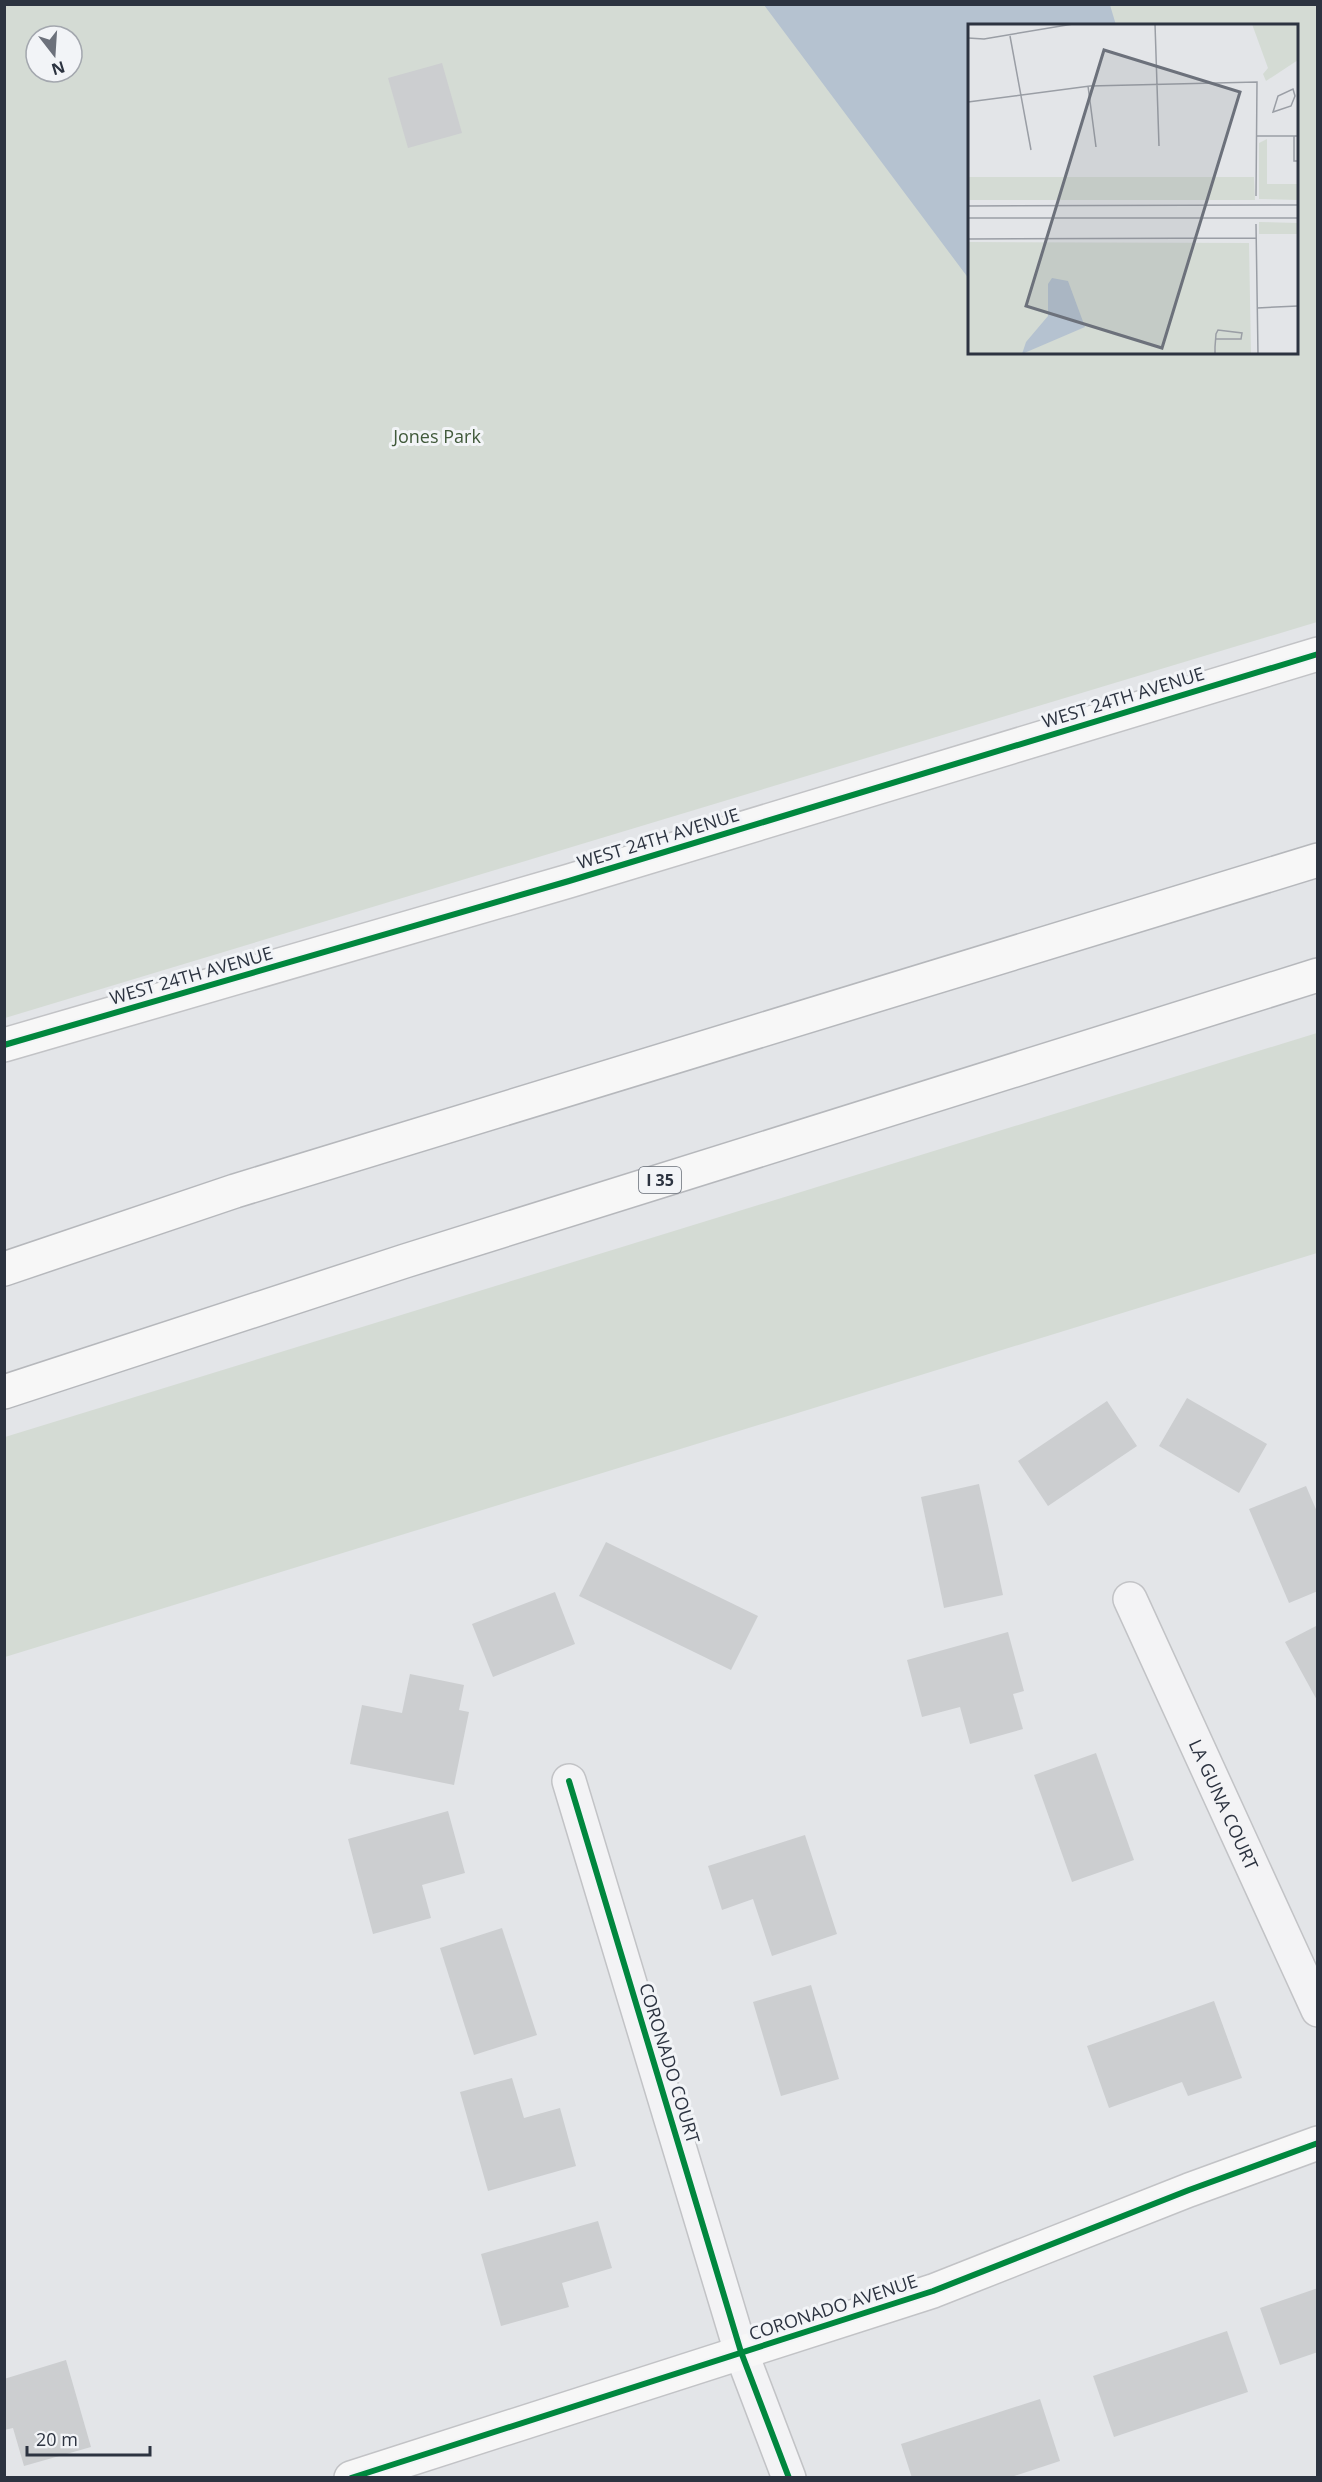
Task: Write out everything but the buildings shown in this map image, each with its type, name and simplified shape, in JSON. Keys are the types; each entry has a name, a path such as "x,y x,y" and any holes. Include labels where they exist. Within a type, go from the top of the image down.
{"main road":[{"name":"WEST 24TH AVENUE","path":"4,1045 569,881 1317,654"},
{"path":"4,1269 235,1191 1317,860"},
{"name":"I 35","path":"4,1392 416,1257 1317,975"},
{"name":"CORONADO AVENUE","path":"351,2478 933,2291 1189,2190 1317,2143"}],"street":[{"name":"LA GUNA COURT","path":"1130,1599 1317,2010"},
{"name":"CORONADO COURT","path":"570,1781 741,2352 789,2478"}],"green space":[{"name":"Jones Park","path":"5,5 1317,5 1317,622 5,1018"},
{"path":"1317,1033 1317,1253 5,1657 5,1437"}],"water":[{"path":"764,5 1110,5 1116,24 968,24 968,278"}],"cycle path":[{"path":"4,1045 569,881 1318,654"},
{"path":"569,1781 741,2352 789,2478"},
{"path":"351,2478 933,2291 1189,2190 1318,2143"}]}
